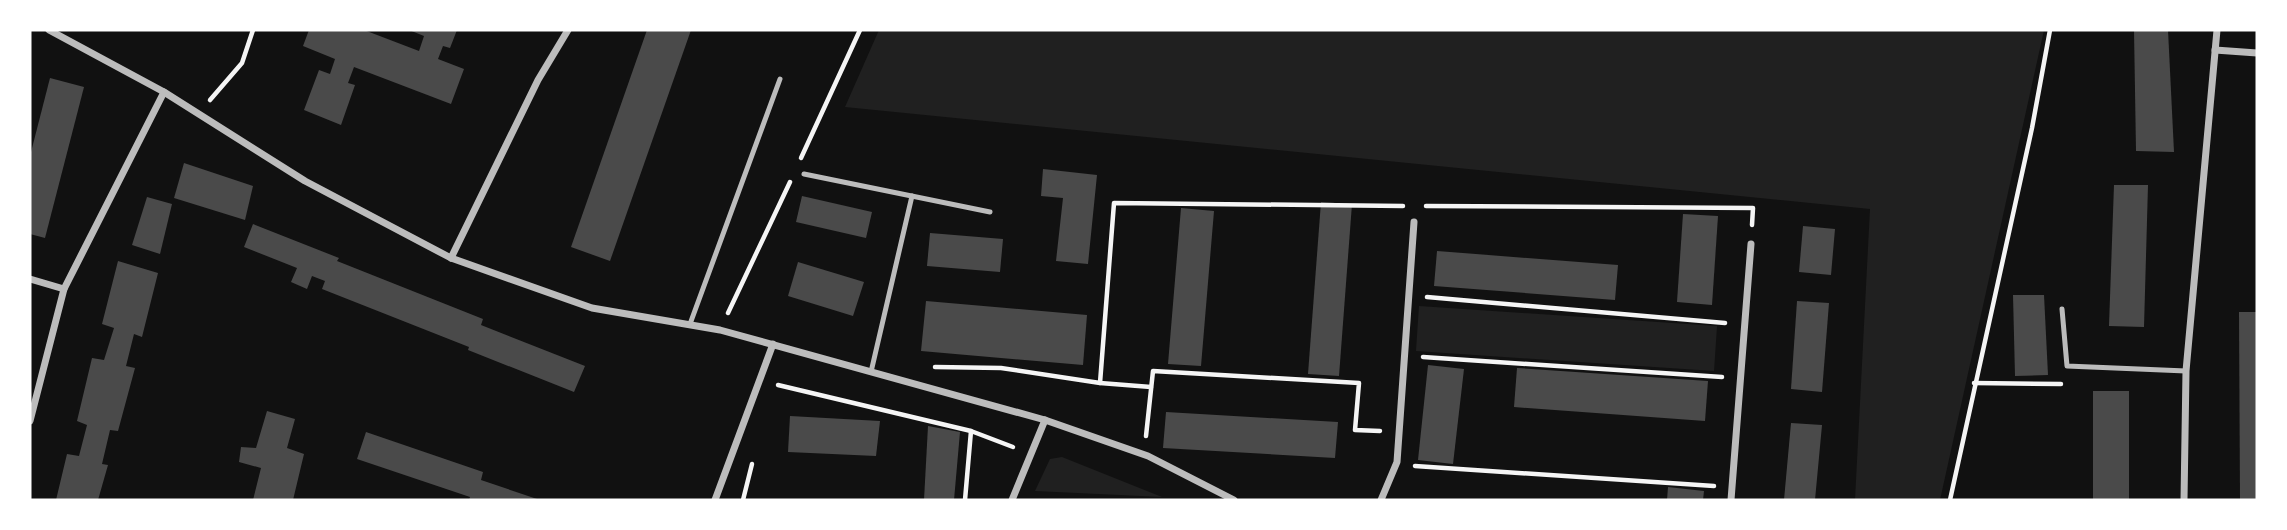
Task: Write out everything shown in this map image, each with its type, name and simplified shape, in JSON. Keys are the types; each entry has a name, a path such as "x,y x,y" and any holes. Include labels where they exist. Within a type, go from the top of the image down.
{"street":[{"path":"48,30 164,92 305,181 451,258 592,308 690,324 773,344 1045,421 1144,454 1234,500"},
{"path":"451,258 538,80 568,30"},
{"path":"2184,500 2186,371 2217,30"},
{"path":"2215,50 2257,53"},
{"path":"30,421 64,289 164,92"},
{"path":"1381,500 1396,465 1414,222"},
{"path":"1731,500 1751,244"},
{"path":"30,279 64,289"},
{"path":"715,500 773,344"},
{"path":"1012,500 1045,421"}],"lane":[{"path":"690,324 780,79"},
{"path":"804,174 990,212"},
{"path":"871,372 912,196"},
{"path":"2062,309 2067,366 2186,371"}],"path":[{"path":"198,114 242,64 253,30"},
{"path":"1950,500 2032,128 2050,30"},
{"path":"1100,383 1114,204 1754,208 1751,244"},
{"path":"1409,296 1744,325"},
{"path":"1405,356 1740,379"},
{"path":"924,367 1001,368 1100,383 1151,387"},
{"path":"1144,454 1153,371 1359,383 1355,430 1399,433"},
{"path":"771,384 971,431 1031,454"},
{"path":"965,500 971,431"},
{"path":"743,500 752,461"},
{"path":"1396,465 1732,487"}],"shaded area":[{"path":"879,30 2044,30 1940,500 1855,500 1870,209 845,107"},
{"path":"1419,306 1717,326 1714,371 1416,351"},
{"path":"1062,457 1162,497 1035,491 1050,459"}],"building":[{"path":"309,30 364,30 419,51 424,36 409,30 457,30 450,48 443,46 438,59 464,69 451,104 354,67 348,83 355,85 341,125 304,110 319,70 330,74 335,59 303,46"},
{"path":"647,30 691,30 610,261 571,247"},
{"path":"2134,30 2168,30 2174,152 2136,151"},
{"path":"50,78 84,87 45,238 30,234 30,156"},
{"path":"184,163 253,186 245,220 174,198"},
{"path":"1043,169 1097,175 1088,264 1056,261 1063,198 1041,196"},
{"path":"2114,185 2148,185 2144,327 2109,326"},
{"path":"802,196 872,212 866,238 796,222"},
{"path":"147,197 172,204 160,254 132,245"},
{"path":"1321,202 1352,204 1339,376 1308,374"},
{"path":"1181,208 1214,211 1201,366 1168,364"},
{"path":"1683,214 1718,216 1712,305 1677,302"},
{"path":"253,224 339,258 337,261 483,319 481,325 585,366 574,392 322,289 325,281 312,276 307,289 291,282 297,268 244,247"},
{"path":"1803,226 1835,229 1831,275 1799,272"},
{"path":"930,233 1003,239 1000,272 927,266"},
{"path":"1437,251 1618,265 1615,300 1434,286"},
{"path":"118,261 158,273 142,337 134,334 126,366 135,368 118,431 110,430 102,464 108,465 98,500 56,500 67,454 79,456 87,425 77,421 92,358 104,360 114,328 102,324"},
{"path":"798,262 864,282 853,316 788,296"},
{"path":"2013,295 2044,295 2048,375 2015,376"},
{"path":"926,301 1087,315 1083,365 921,351"},
{"path":"1797,301 1829,303 1822,392 1791,389"},
{"path":"2239,312 2257,312 2257,500 2240,500"},
{"path":"1428,365 1464,369 1453,464 1418,460"},
{"path":"1517,368 1708,381 1705,421 1514,407"},
{"path":"2093,391 2129,391 2129,500 2093,500"},
{"path":"267,411 295,419 287,448 304,454 293,500 253,500 261,468 239,462 241,447 256,448"},
{"path":"1166,412 1338,422 1335,458 1163,448"},
{"path":"790,416 880,421 876,456 788,452"},
{"path":"1791,423 1822,425 1815,500 1784,500"},
{"path":"928,426 960,432 954,500 924,500"},
{"path":"366,432 483,472 481,480 540,500 469,500 470,497 357,459"},
{"path":"1668,487 1704,491 1703,500 1667,500"}]}
